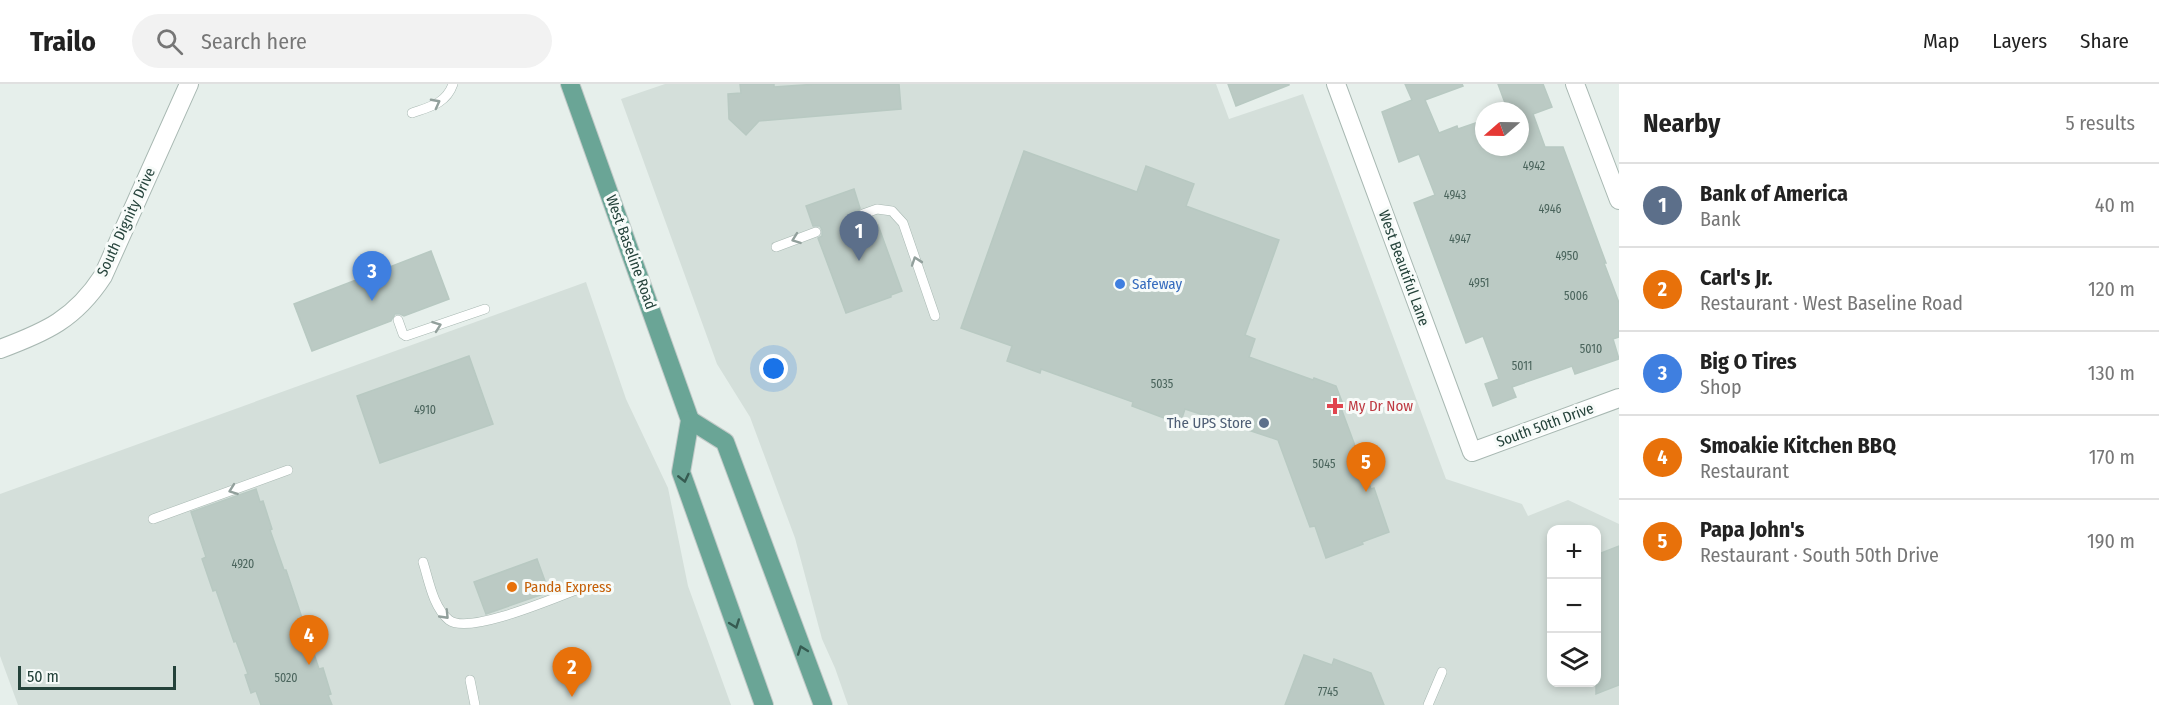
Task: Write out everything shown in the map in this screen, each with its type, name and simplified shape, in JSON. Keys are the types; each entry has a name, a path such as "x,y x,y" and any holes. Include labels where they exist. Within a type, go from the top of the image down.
{"main road":[{"name":"West Baseline Road","path":"570,84 690,420 681,472 764,705"},
{"path":"690,420 725,442 823,705"}],"street":[{"name":"South Dignity Drive","path":"0,349 54,327 90,296 103,276 189,84"},
{"name":"West Beautiful Lane","path":"1336,84 1472,452"},
{"path":"1575,84 1619,200"},
{"name":"South 50th Drive","path":"1472,452 1619,398"}],"lane":[{"path":"412,113 442,101 448,96 453,84"},
{"path":"862,214 877,208 892,211 903,223 935,316"},
{"path":"776,247 816,232"},
{"path":"398,320 406,336 485,309"},
{"path":"153,519 288,470"},
{"path":"423,562 438,609 451,622 468,625 488,621 586,586"},
{"path":"1428,705 1442,672"},
{"path":"470,680 475,705"}],"shaded area":[{"path":"665,84 1216,84 1229,119 1303,94 1446,479 1522,504 1528,516 1568,500 1619,524 1619,705 848,705 822,639 795,538 750,417 717,364 621,99"},
{"path":"586,282 626,399 668,488 688,586 731,705 18,705 0,656 0,494"}],"building":[{"path":"740,84 774,84 774,87 817,84 899,84 901,109 759,121 746,135 729,119 728,94 741,93"},
{"path":"1228,84 1289,84 1289,85 1236,106"},
{"path":"1405,84 1462,84 1463,86 1425,100 1439,133 1457,126 1458,129 1475,123 1475,156 1529,156 1529,102 1505,102 1498,84 1543,84 1552,107 1533,114 1545,147 1563,147 1606,263 1604,263 1619,303 1619,337 1613,339 1619,359 1575,374 1572,366 1512,387 1516,397 1493,406 1485,384 1499,379 1483,336 1466,343 1414,203 1435,195 1419,154 1399,162 1382,112 1412,100"},
{"name":"Safeway","path":"1024,151 1137,192 1146,166 1194,184 1186,206 1279,240 1245,335 1255,339 1249,357 1336,386 1344,407 1341,408 1371,489 1374,488 1389,532 1326,558 1315,526 1310,527 1278,440 1185,409 1180,424 1132,406 1133,402 1041,369 1040,373 1007,361 1012,346 961,328"},
{"path":"854,189 860,208 857,217 865,220 868,229 878,225 902,291 846,313 818,238 822,236 822,230 820,226 813,226 806,206"},
{"path":"431,251 449,299 404,316 395,314 391,321 312,351 294,304"},
{"path":"469,356 493,424 380,463 357,396"},
{"path":"256,489 260,502 263,501 272,529 270,530 319,669 323,668 332,705 261,705 256,691 251,693 245,675 248,674 236,641 234,642 216,590 213,591 202,559 206,557 191,512"},
{"path":"1619,546 1619,685 1596,694 1596,687 1601,687 1601,553"},
{"name":"Panda Express","path":"537,559 549,592 486,614 474,582"},
{"path":"1304,655 1332,665 1334,659 1371,673 1384,705 1285,705"}],"place":[{"name":"Bank of America","path":"859,261"},
{"name":"Safeway","path":"1120,284"},
{"name":"Big O Tires","path":"372,301"},
{"name":"My Dr Now","path":"1335,406"},
{"name":"The UPS Store","path":"1264,423"},
{"name":"Papa John's","path":"1366,492"},
{"name":"Panda Express","path":"512,587"},
{"name":"Smoakie Kitchen BBQ","path":"309,665"},
{"name":"Carl's Jr.","path":"572,697"}]}
